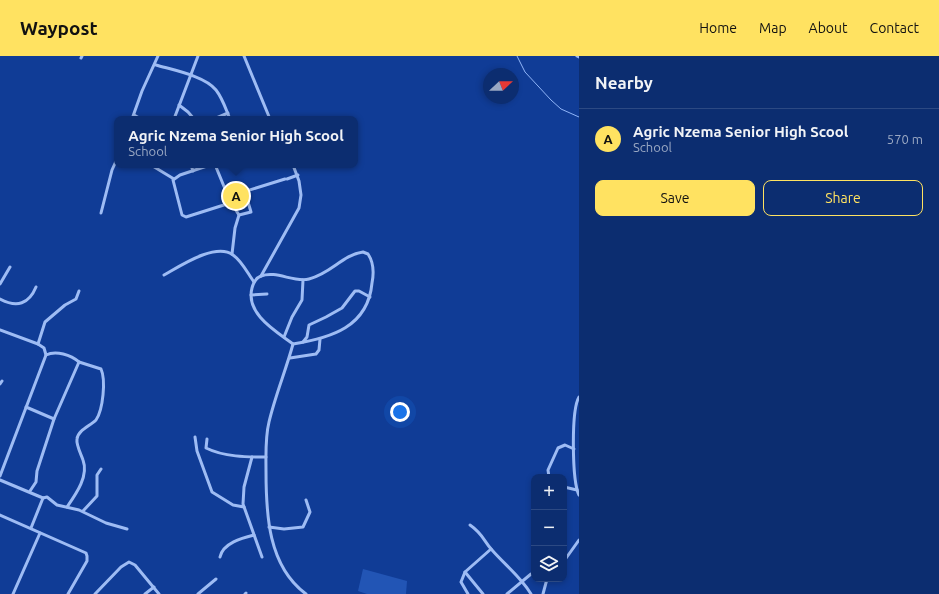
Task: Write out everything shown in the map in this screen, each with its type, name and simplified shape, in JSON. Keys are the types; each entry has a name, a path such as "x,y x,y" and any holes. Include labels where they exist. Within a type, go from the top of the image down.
{"street":[{"path":"133,116 142,91 156,65 158,56"},
{"path":"175,116 198,56"},
{"path":"244,56 269,116"},
{"path":"156,65 190,76 208,84 216,90 229,116"},
{"path":"179,105 191,116"},
{"path":"221,116 228,113"},
{"path":"101,213 114,166"},
{"path":"156,168 174,179"},
{"path":"174,179 180,175 202,168"},
{"path":"216,168 230,201 239,216 235,228 232,254 254,282"},
{"path":"260,276 303,280 318,276 333,269 346,257 363,252 368,254 373,263 370,297 363,312 356,320 339,332 320,339 293,344 258,315 251,296 254,282 260,276 299,208 300,195 298,175 294,168"},
{"path":"174,179 173,183 182,215 186,217 230,201 234,197 245,192 298,175"},
{"path":"239,216 251,212 245,192"},
{"path":"164,275 208,252 232,254"},
{"path":"0,284 10,267"},
{"path":"284,337 292,317 302,300 303,280"},
{"path":"0,298 11,304 24,302 32,297 36,287"},
{"path":"38,344 45,322 65,305 76,299 79,291"},
{"path":"303,342 307,337 309,325 342,308 355,291 359,291 370,297"},
{"path":"251,296 267,294"},
{"path":"0,330 38,344 44,348 46,355 0,476"},
{"path":"290,358 316,354 319,350 320,339"},
{"path":"293,344 290,358 268,423 266,456 267,507 269,528 276,554 292,580 306,594"},
{"path":"46,355 50,353 59,353 79,362 101,369 104,384 99,414 92,424 78,435 77,440 86,470 79,487 67,507"},
{"path":"30,491 36,482 37,471 54,419 79,362"},
{"path":"579,397 575,408 574,448 577,490 579,495"},
{"path":"26,407 54,419"},
{"path":"195,437 197,451 212,492 233,505 244,507"},
{"path":"207,439 206,448 211,451 252,457 266,456"},
{"path":"549,474 548,470 558,448 565,444 574,448"},
{"path":"252,457 244,487 244,507 262,557"},
{"path":"83,511 97,496 97,475 101,469"},
{"path":"0,480 30,491 43,498 47,497 57,505 83,511 106,523 127,529"},
{"path":"567,488 577,490"},
{"path":"31,528 43,498"},
{"path":"269,528 290,529 302,527 310,510 306,500"},
{"path":"0,515 81,550 88,556 87,562 68,594"},
{"path":"470,524 482,534 491,549 523,581 531,594"},
{"path":"13,594 40,533"},
{"path":"220,557 221,552 232,543 239,539 254,535"},
{"path":"567,557 579,540"},
{"path":"468,594 461,582 462,577 465,572 491,549"},
{"path":"94,594 121,567 129,562 135,565 159,594"},
{"path":"465,572 483,594"},
{"path":"507,594 531,574"},
{"path":"198,594 216,579"},
{"path":"543,594 546,582"},
{"path":"145,594 154,587"}],"shaded area":[{"path":"363,569 407,581 406,594 367,594 358,591"}],"waterway":[{"path":"517,56 525,72 551,100 561,109 579,117"}],"place":[{"name":"Agric Nzema Senior High Scool","path":"236,196"}]}
